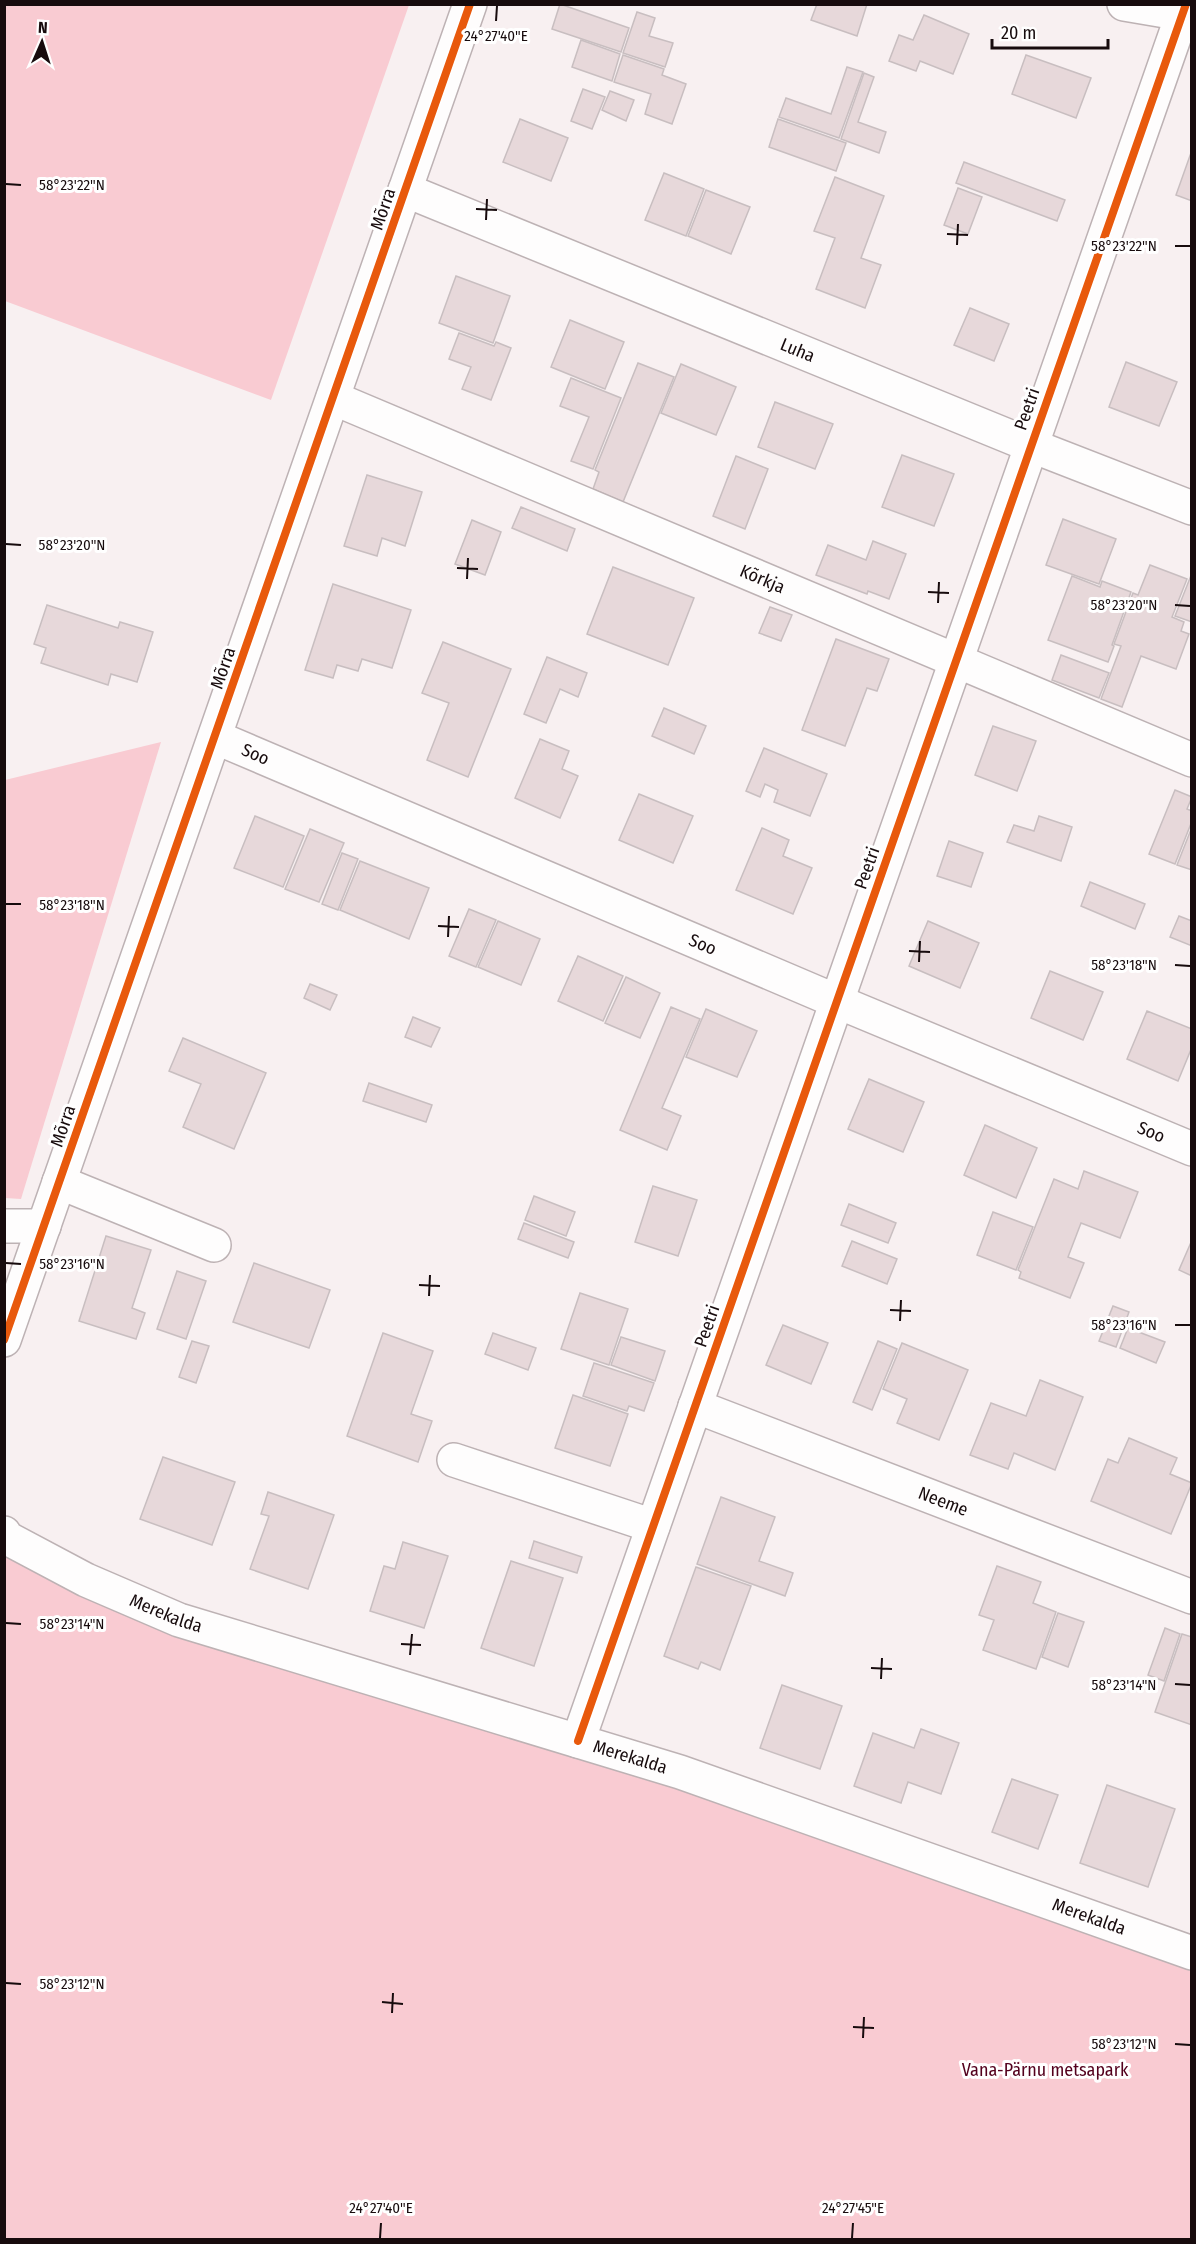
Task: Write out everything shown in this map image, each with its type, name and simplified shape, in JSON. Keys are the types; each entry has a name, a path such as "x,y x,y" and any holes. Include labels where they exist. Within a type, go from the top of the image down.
{"street":[{"name":"Mõrra","path":"4,1340 470,4"},
{"path":"1124,4 1187,12"},
{"name":"Peetri","path":"578,1741 1030,445 1187,12"},
{"name":"Luha","path":"405,190 1030,445 1191,508"},
{"name":"Kõrkja","path":"333,399 1191,760"},
{"name":"Soo","path":"215,737 1191,1149"},
{"path":"59,1182 214,1245"},
{"path":"4,1226 44,1226"},
{"name":"Neeme","path":"695,1406 1191,1597"},
{"path":"454,1460 653,1526"},
{"name":"Merekalda","path":"4,1533 7,1538 86,1580 179,1620 680,1772 1191,1953"}],"green space":[{"path":"4,5 409,5 271,400 5,301"},
{"path":"161,742 21,1199 5,1198 5,780"},
{"name":"Vana-Pärnu metsapark","path":"4,1553 1191,1969 1191,2239 5,2239"}],"building":[{"path":"560,4 629,28 621,52 552,29"},
{"path":"817,4 867,4 857,36 811,20"},
{"path":"637,12 655,18 649,36 673,43 665,67 623,53"},
{"path":"924,15 969,34 953,74 920,61 916,71 889,61 899,35 913,40"},
{"path":"581,40 620,54 612,81 572,67"},
{"path":"623,55 664,69 662,75 686,84 672,124 645,114 651,94 614,82"},
{"path":"1026,55 1091,78 1076,118 1012,94"},
{"path":"847,67 863,72 839,138 779,117 786,98 831,114"},
{"path":"864,73 874,77 858,122 886,132 879,153 841,139"},
{"path":"583,89 605,97 592,129 571,121"},
{"path":"610,91 634,100 626,121 602,110"},
{"path":"520,119 568,138 551,181 503,162"},
{"path":"778,119 846,143 836,171 769,147"},
{"path":"1192,150 1192,201 1176,195"},
{"path":"964,162 1065,200 1057,221 956,183"},
{"path":"664,173 704,189 686,236 645,220"},
{"path":"835,177 884,196 861,258 881,265 865,308 816,289 835,238 814,231"},
{"path":"958,188 982,197 968,234 944,225"},
{"path":"706,190 750,207 731,254 688,236"},
{"path":"456,276 510,296 493,343 439,323"},
{"path":"970,308 1009,324 994,361 954,345"},
{"path":"570,320 624,342 605,389 551,367"},
{"path":"459,333 494,346 496,342 511,348 491,400 462,389 471,367 449,359"},
{"path":"1126,362 1177,382 1159,426 1109,407"},
{"path":"638,363 674,377 623,502 593,489 599,472 595,470"},
{"path":"681,364 736,387 716,435 661,413"},
{"path":"571,378 621,398 593,469 571,461 589,417 560,406"},
{"path":"775,402 833,424 815,469 758,447"},
{"path":"902,455 954,474 934,526 882,507"},
{"path":"736,456 768,469 745,529 713,516"},
{"path":"367,475 422,492 405,546 382,538 377,556 344,546"},
{"path":"521,507 575,529 567,551 512,528"},
{"path":"1063,519 1116,539 1099,584 1046,565"},
{"path":"472,520 501,532 485,575 455,564"},
{"path":"873,541 906,554 889,599 868,591 867,594 816,575 828,545 866,560"},
{"path":"1150,565 1187,579 1172,617 1184,622 1181,631 1189,634 1176,669 1141,656 1122,707 1101,699 1121,646 1114,644 1133,593 1138,595"},
{"path":"613,567 694,598 668,665 587,634"},
{"path":"1192,573 1192,622 1175,616"},
{"path":"1072,576 1100,587 1102,581 1131,592 1108,662 1048,640"},
{"path":"333,584 411,610 392,668 362,659 358,671 337,665 333,678 305,670"},
{"path":"47,605 118,628 120,622 153,632 137,682 111,674 108,685 41,663 46,648 34,644"},
{"path":"770,607 792,615 781,641 759,633"},
{"path":"836,639 889,659 877,691 867,688 845,746 802,730"},
{"path":"443,642 511,669 468,777 427,760 449,703 422,693"},
{"path":"1061,655 1109,673 1099,698 1052,680"},
{"path":"547,657 587,673 578,697 560,689 546,723 524,714"},
{"path":"664,708 706,726 694,754 652,736"},
{"path":"993,726 1036,741 1017,791 975,775"},
{"path":"540,739 569,751 562,769 578,776 560,818 515,798"},
{"path":"764,748 827,774 810,816 774,802 778,790 765,784 760,797 746,791"},
{"path":"1175,790 1192,797 1187,809 1192,811 1192,821 1175,864 1149,854"},
{"path":"639,794 693,816 673,863 619,840"},
{"path":"255,816 304,836 283,887 234,868"},
{"path":"1039,816 1072,827 1061,861 1007,842 1014,825 1034,831"},
{"path":"1192,827 1192,870 1177,865"},
{"path":"762,828 789,840 783,856 812,868 793,914 736,890"},
{"path":"310,829 344,843 319,902 285,889"},
{"path":"949,841 983,853 971,887 937,876"},
{"path":"342,853 358,859 338,910 322,904"},
{"path":"360,861 429,888 409,939 340,910"},
{"path":"1090,882 1145,904 1135,929 1081,906"},
{"path":"469,909 496,920 476,967 449,956"},
{"path":"1179,916 1192,921 1192,946 1170,937"},
{"path":"498,921 540,939 521,985 478,967"},
{"path":"928,921 979,943 960,988 909,966"},
{"path":"578,956 623,976 603,1021 558,1001"},
{"path":"1050,971 1103,992 1083,1040 1031,1018"},
{"path":"626,977 660,993 640,1038 605,1023"},
{"path":"310,984 337,995 330,1010 304,998"},
{"path":"671,1007 700,1019 662,1108 681,1116 667,1150 620,1130"},
{"path":"706,1009 757,1031 737,1077 686,1057"},
{"path":"1147,1011 1192,1029 1192,1047 1178,1081 1127,1059"},
{"path":"413,1017 440,1028 431,1047 405,1037"},
{"path":"183,1038 266,1073 234,1149 183,1127 201,1084 169,1071"},
{"path":"869,1079 924,1102 903,1152 848,1129"},
{"path":"369,1083 432,1105 426,1122 363,1101"},
{"path":"985,1125 1037,1148 1016,1198 964,1175"},
{"path":"1084,1171 1138,1192 1120,1238 1081,1223 1068,1257 1084,1263 1070,1298 1019,1278 1021,1272 1018,1270 1054,1179 1078,1189"},
{"path":"653,1186 697,1200 678,1256 635,1242"},
{"path":"534,1196 575,1212 566,1236 525,1220"},
{"path":"849,1204 896,1223 888,1243 841,1225"},
{"path":"993,1212 1033,1227 1016,1270 977,1255"},
{"path":"524,1223 574,1242 568,1258 518,1239"},
{"path":"106,1236 151,1250 132,1308 145,1313 136,1339 79,1321"},
{"path":"1192,1240 1192,1276 1179,1270"},
{"path":"852,1241 897,1259 887,1284 842,1266"},
{"path":"254,1263 330,1290 309,1348 233,1322"},
{"path":"177,1271 206,1281 186,1339 157,1329"},
{"path":"580,1293 628,1309 609,1365 561,1349"},
{"path":"1113,1306 1129,1312 1116,1347 1099,1341"},
{"path":"783,1325 828,1343 811,1384 766,1365"},
{"path":"1128,1328 1165,1342 1156,1363 1120,1348"},
{"path":"383,1333 433,1351 411,1414 432,1421 418,1462 347,1436"},
{"path":"493,1333 536,1348 528,1370 485,1354"},
{"path":"621,1337 665,1351 655,1381 611,1365"},
{"path":"192,1341 209,1346 196,1383 179,1377"},
{"path":"878,1341 897,1349 872,1410 853,1402"},
{"path":"902,1343 968,1370 939,1440 897,1423 907,1399 883,1389"},
{"path":"594,1363 654,1383 644,1411 629,1406 627,1411 583,1396"},
{"path":"1040,1380 1083,1397 1055,1470 1014,1453 1008,1469 970,1455 991,1403 1026,1416"},
{"path":"573,1395 628,1414 610,1466 555,1448"},
{"path":"1129,1438 1177,1458 1170,1474 1192,1483 1171,1534 1091,1501 1108,1459 1118,1463"},
{"path":"163,1457 235,1482 212,1545 140,1519"},
{"path":"268,1492 334,1515 308,1589 250,1569 269,1516 261,1514"},
{"path":"721,1497 775,1517 759,1561 793,1573 785,1596 697,1564"},
{"path":"534,1541 582,1557 577,1573 529,1558"},
{"path":"403,1542 448,1556 424,1628 370,1611 384,1566 395,1569"},
{"path":"511,1561 563,1578 534,1666 481,1648"},
{"path":"997,1566 1041,1582 1033,1603 1056,1612 1036,1669 983,1650 994,1620 979,1615"},
{"path":"696,1567 751,1586 720,1670 701,1662 698,1669 664,1656"},
{"path":"1058,1613 1084,1622 1068,1667 1042,1657"},
{"path":"1165,1628 1180,1634 1164,1681 1148,1675"},
{"path":"1182,1634 1192,1637 1192,1725 1155,1712"},
{"path":"782,1685 842,1706 820,1769 760,1748"},
{"path":"921,1729 959,1743 941,1794 908,1782 901,1803 854,1786 873,1733 914,1748"},
{"path":"1012,1779 1058,1795 1038,1849 992,1832"},
{"path":"1107,1785 1175,1809 1148,1887 1080,1863"}],"cycle path":[{"path":"4,1340 470,4"},
{"path":"578,1741 1186,4"}]}
